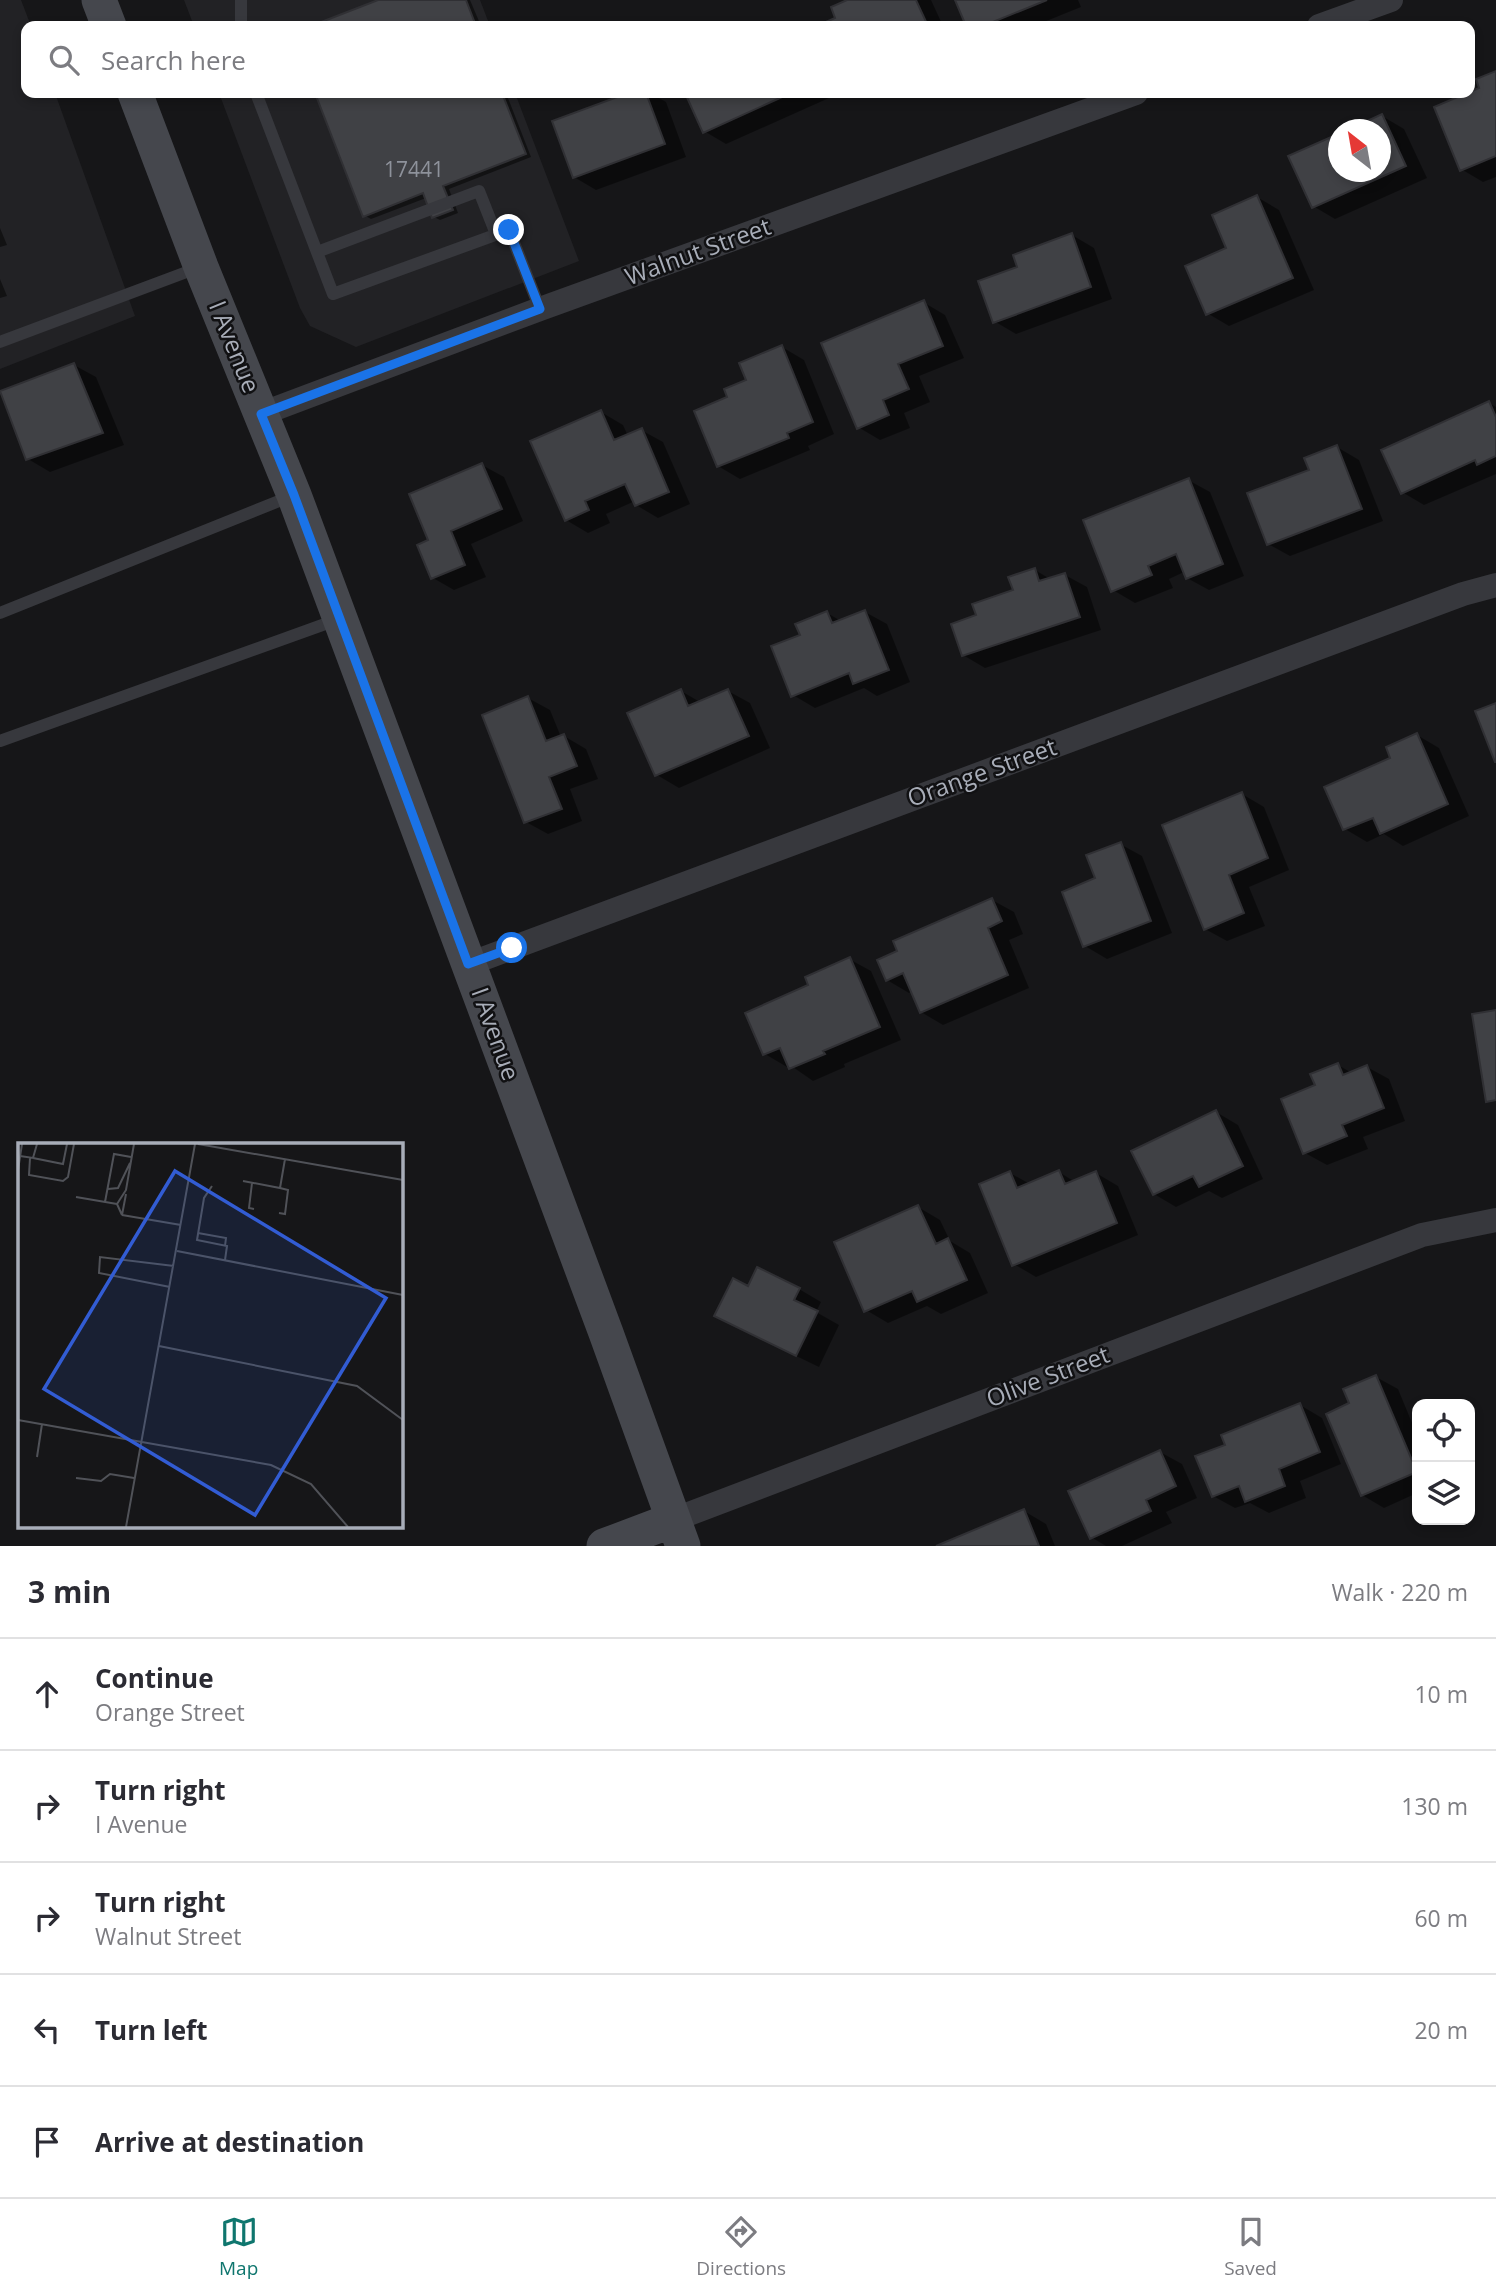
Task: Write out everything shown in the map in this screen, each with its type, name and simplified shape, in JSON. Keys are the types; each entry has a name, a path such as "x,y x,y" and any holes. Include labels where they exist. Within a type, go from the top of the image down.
{"main road":[{"path":"99,0 107,21"},
{"name":"I Avenue","path":"137,98 201,267 294,495 678,1533"},
{"name":"Olive Street","path":"604,1546 678,1533"}],"street":[{"path":"1333,21 1391,0"},
{"name":"Walnut Street","path":"261,414 540,309 1122,98"},
{"name":"Orange Street","path":"468,964 1463,594 1496,585"},
{"name":"Olive Street","path":"678,1533 1422,1235 1496,1220"}],"lane":[{"path":"241,0 241,21"},
{"path":"258,98 333,294 509,230 540,309"},
{"path":"317,252 479,191 496,234"},
{"path":"0,342 201,267"},
{"path":"0,613 294,495"},
{"path":"0,741 340,619"}],"shaded area":[{"path":"0,0 21,0 29,21 21,21 21,98 57,98 135,316 0,369"},
{"path":"184,0 480,0 488,21 192,21"},
{"path":"221,98 517,98 579,261 356,347 310,326 300,308"}],"building":[{"path":"378,0 466,0 474,21 324,21"},
{"path":"847,0 916,0 926,21 828,21 835,18 831,7"},
{"path":"955,0 1047,0 995,21 964,21"},
{"path":"1496,71 1496,156 1460,171 1434,107 1455,98 1475,98 1475,90 1479,88 1476,79"},
{"path":"317,98 504,98 526,154 443,186 453,210 432,218 423,193 363,217"},
{"path":"614,98 648,98 665,144 573,178 552,121"},
{"path":"687,98 780,98 703,133"},
{"path":"1382,114 1384,119 1371,119"},
{"path":"1391,134 1406,166 1391,173"},
{"path":"1328,138 1328,182 1370,182 1312,208 1288,156"},
{"path":"1257,195 1293,278 1206,315 1185,266 1226,248 1212,215"},
{"path":"1072,233 1091,287 993,323 978,281 1017,267 1013,255"},
{"path":"924,300 943,346 898,364 909,389 883,400 889,415 857,429 821,343"},
{"path":"782,345 813,422 787,433 789,438 717,467 694,411 727,397 724,389 746,380 739,363"},
{"path":"74,363 103,433 26,460 0,391"},
{"path":"1489,401 1496,417 1496,456 1477,465 1475,460 1401,494 1381,450"},
{"path":"601,410 614,440 642,428 669,492 635,506 625,484 585,501 589,510 565,521 530,441"},
{"path":"1337,445 1362,509 1267,545 1247,493 1309,470 1304,458"},
{"path":"482,463 502,509 451,531 465,565 431,579 417,545 428,540 409,494"},
{"path":"1189,478 1223,564 1186,579 1176,554 1148,566 1152,575 1111,592 1083,520"},
{"path":"1035,568 1039,581 1065,573 1080,617 962,656 951,624 976,615 972,604 1013,590 1008,577"},
{"path":"865,610 889,670 853,684 849,673 791,697 771,646 800,635 795,624 827,611 832,623"},
{"path":"681,689 688,706 728,689 749,736 655,776 627,713"},
{"path":"528,696 546,741 564,734 577,766 549,777 562,809 524,823 482,715"},
{"path":"1496,703 1496,762 1495,762 1475,711"},
{"path":"1417,733 1448,804 1380,834 1373,818 1343,830 1324,787 1390,758 1386,747"},
{"path":"1242,792 1268,858 1229,875 1244,913 1204,930 1162,825"},
{"path":"1121,842 1151,921 1083,947 1062,892 1095,878 1086,855"},
{"path":"992,898 1002,921 988,928 1008,975 920,1013 903,973 886,981 877,960 897,951 893,941"},
{"path":"850,957 880,1027 789,1069 780,1048 763,1055 745,1013 808,985 805,977"},
{"path":"1496,1010 1496,1100 1486,1102 1472,1014"},
{"path":"1338,1063 1343,1075 1367,1065 1384,1108 1342,1125 1347,1136 1303,1154 1281,1099 1315,1085 1310,1074"},
{"path":"1216,1110 1243,1166 1199,1187 1193,1176 1153,1195 1131,1151"},
{"path":"1059,1170 1065,1184 1096,1171 1117,1223 1012,1266 979,1184 1010,1171 1017,1188"},
{"path":"918,1205 936,1244 948,1238 967,1280 917,1302 912,1291 864,1312 834,1242"},
{"path":"757,1267 800,1288 794,1300 818,1311 796,1356 714,1316 733,1278 748,1286"},
{"path":"1376,1375 1412,1460 1412,1474 1361,1496 1326,1414 1349,1403 1343,1389"},
{"path":"1300,1403 1320,1452 1279,1469 1285,1486 1245,1502 1239,1486 1212,1497 1195,1456 1225,1445 1221,1435"},
{"path":"1160,1450 1176,1486 1146,1500 1151,1511 1090,1539 1068,1491"},
{"path":"1024,1509 1039,1546 936,1546"}],"route":[{"path":"509,230 540,309 261,414 294,495 468,964 512,948"}]}
